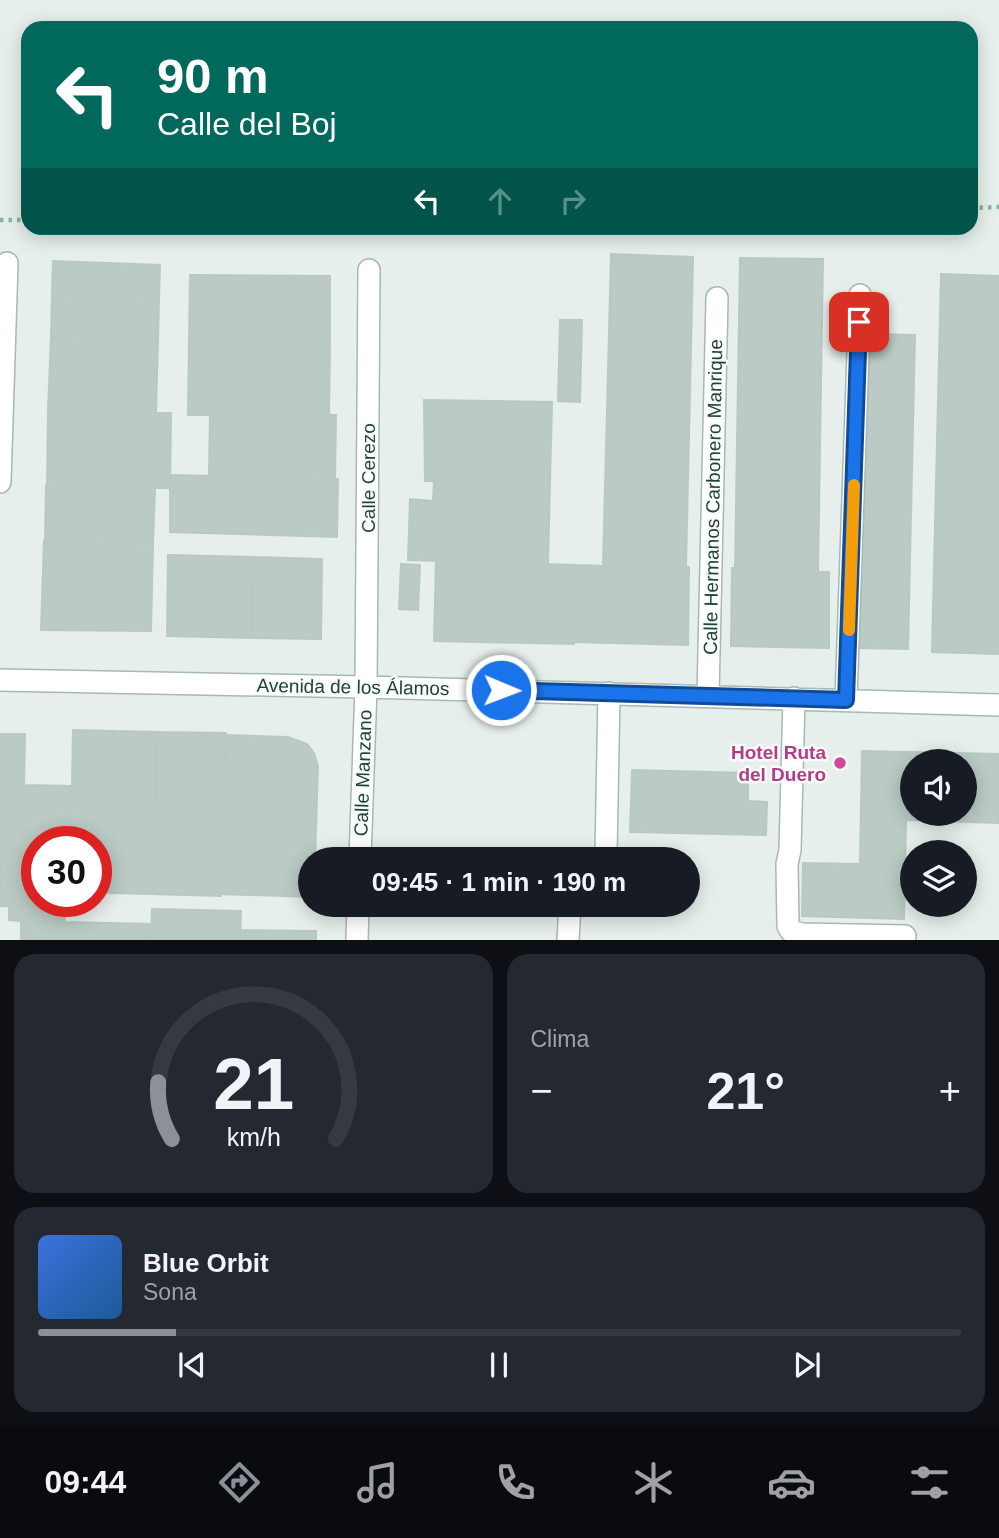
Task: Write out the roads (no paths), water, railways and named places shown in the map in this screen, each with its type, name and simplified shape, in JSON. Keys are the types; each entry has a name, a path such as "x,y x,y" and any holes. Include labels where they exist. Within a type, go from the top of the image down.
{"street":[{"path":"0,482 7,263"},
{"name":"Calle Cerezo","path":"366,687 369,270"},
{"path":"846,700 860,295"},
{"name":"Calle Hermanos Carbonero Manrique","path":"708,696 717,298"},
{"name":"Avenida de los Álamos","path":"0,680 609,693 999,705"},
{"name":"Calle Manzano","path":"360,847 366,687"},
{"path":"606,847 609,693"},
{"path":"794,698 790,850 787,864 788,926 791,931 802,934 905,936"},
{"path":"356,940 357,917"},
{"path":"568,940 569,917"}],"place":[{"name":"Hotel Ruta del Duero","path":"840,763"}]}
